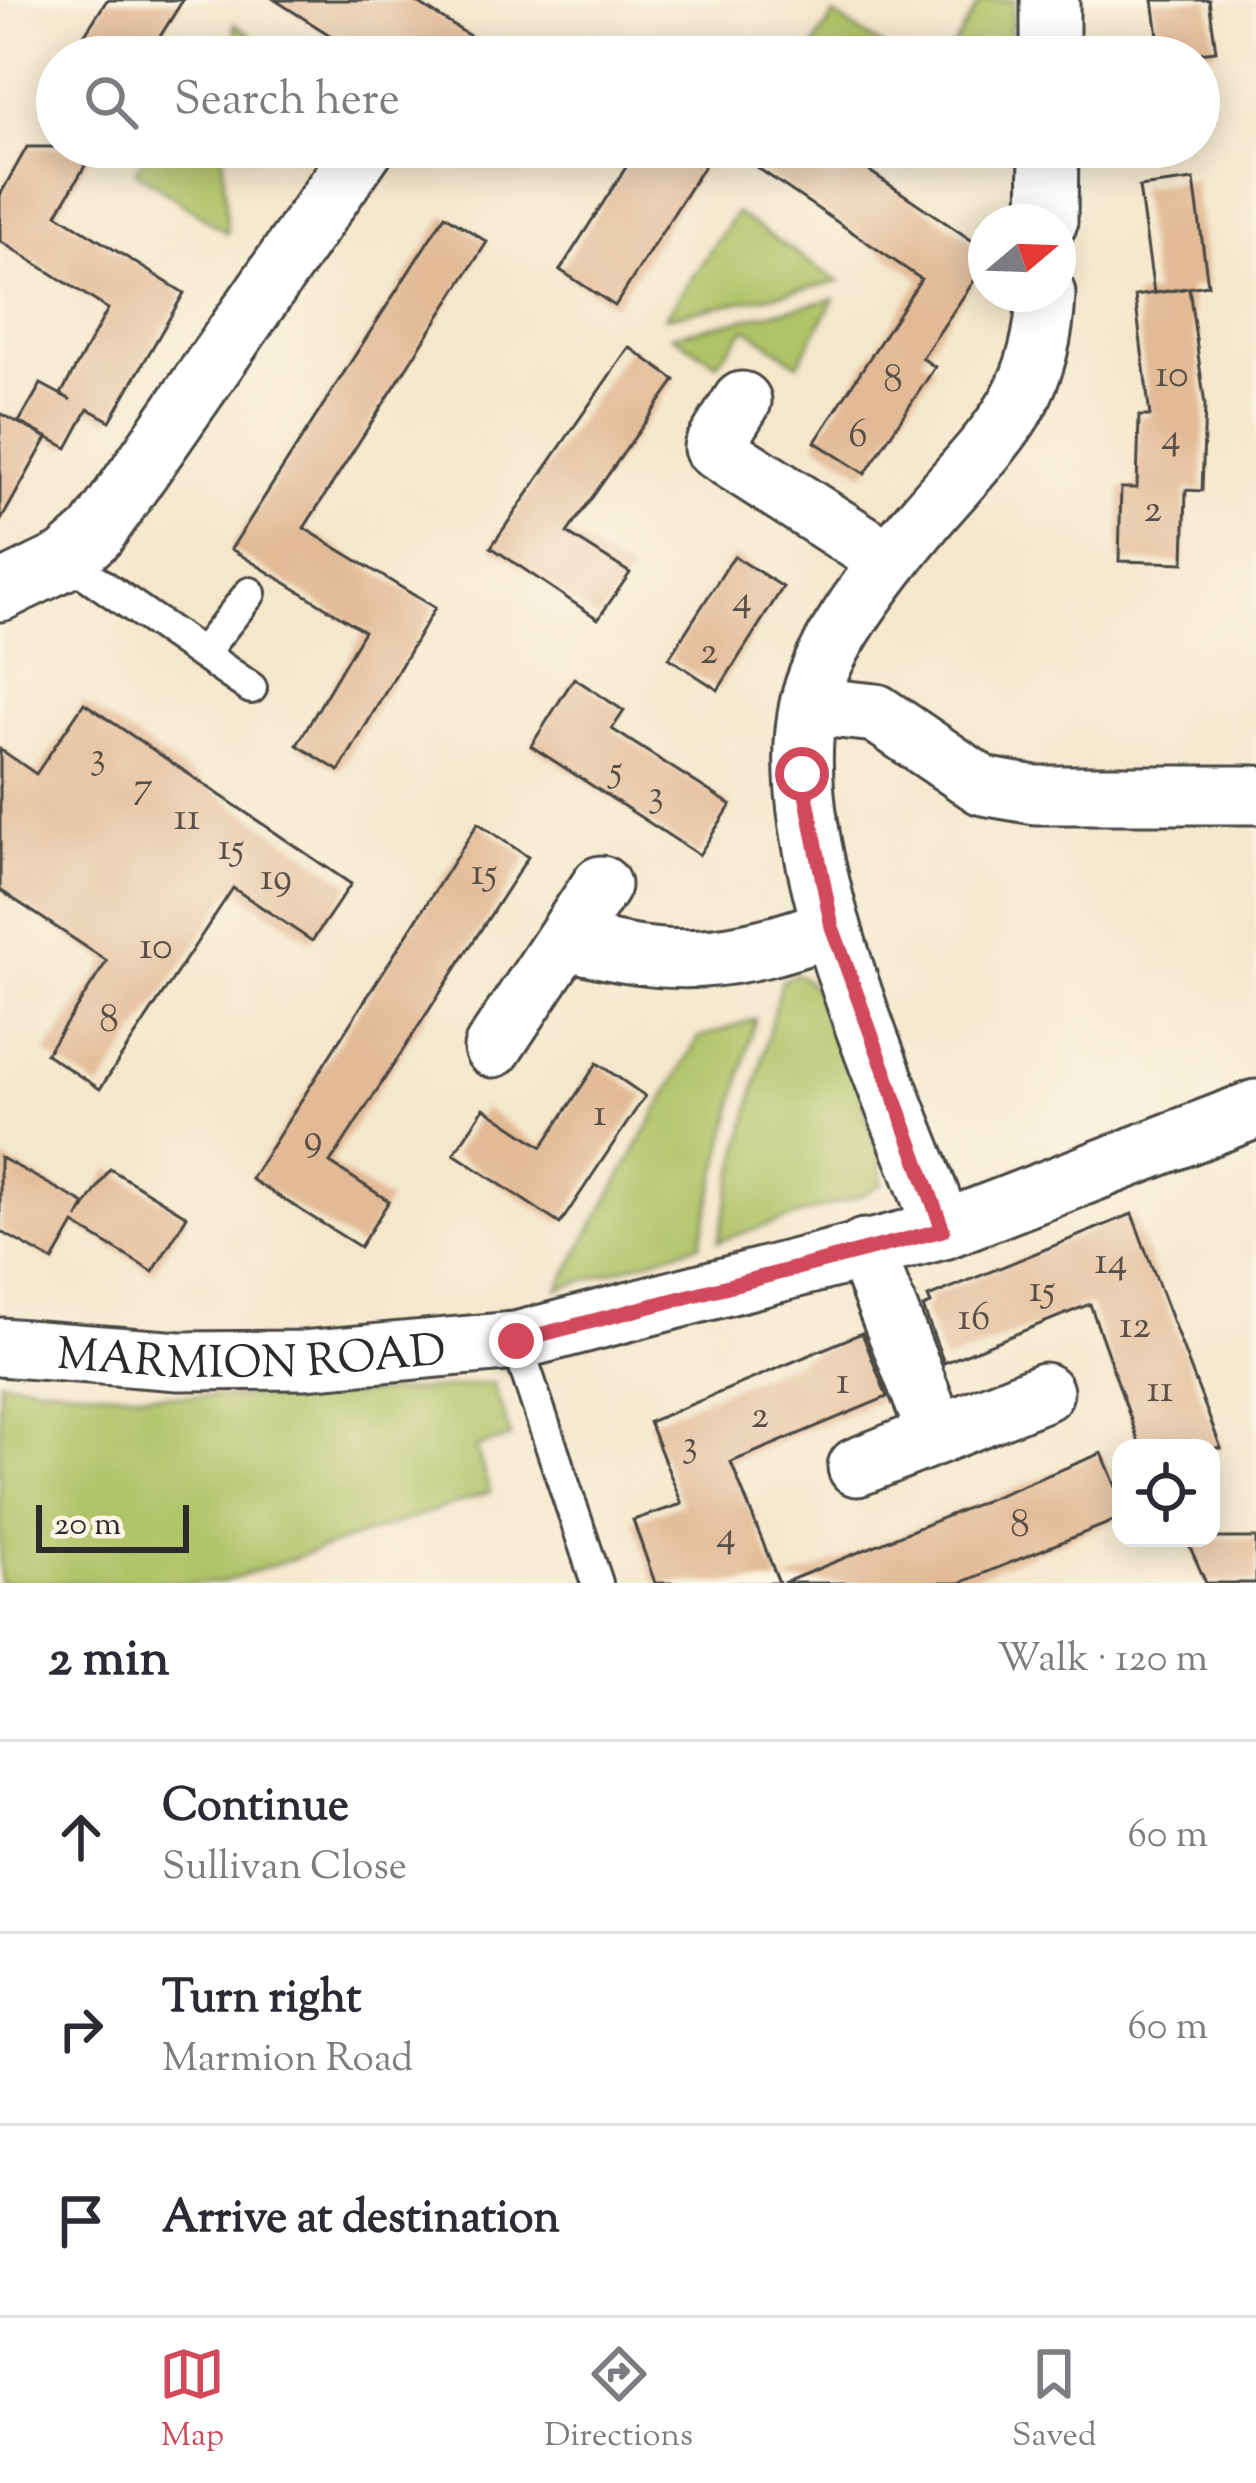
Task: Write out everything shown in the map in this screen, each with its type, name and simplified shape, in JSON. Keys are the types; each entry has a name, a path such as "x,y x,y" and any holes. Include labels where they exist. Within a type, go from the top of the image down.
{"street":[{"path":"1050,0 1050,36"},
{"path":"0,592 66,560 96,534 350,168"},
{"path":"1048,204 1049,168"},
{"path":"943,1230 832,927 802,774 809,706 817,676 890,560 1050,398 1046,312"},
{"path":"742,401 713,448 890,560"},
{"path":"809,706 876,713 982,787 1035,795 1256,795"},
{"path":"494,1048 601,885"},
{"path":"566,940 623,956 706,962 758,953 832,927"},
{"name":"MARMION ROAD","path":"0,1347 179,1360 282,1360 516,1341 943,1230 1256,1109"},
{"path":"864,1248 937,1435"},
{"path":"857,1467 1044,1393"}],"lane":[{"path":"66,560 251,688"},
{"path":"202,654 250,592"},
{"path":"516,1341 597,1583"}],"green space":[{"path":"981,0 1014,0 1010,36 960,36"},
{"path":"834,15 866,36 820,36"},
{"path":"234,24 252,36 235,36"},
{"path":"224,168 227,233 135,171"},
{"path":"736,213 839,282 665,317"},
{"path":"834,299 798,364 746,328 717,363 672,335"},
{"path":"796,974 811,984 837,1027 881,1158 882,1184 860,1196 718,1241 781,981"},
{"path":"755,1019 700,1244 558,1289 698,1038"},
{"path":"0,1380 122,1393 246,1397 493,1383 511,1437 476,1448 490,1492 220,1583 0,1583"}],"building":[{"path":"107,0 183,0 160,36 84,36"},
{"path":"275,0 413,0 470,36 331,36"},
{"path":"1153,0 1209,0 1214,36 1158,36"},
{"path":"27,147 36,147 36,168 84,168 57,214 184,293 110,421 88,409 67,448 19,422 41,384 71,400 61,394 108,309 0,241 0,195"},
{"path":"626,168 703,168 615,306 560,270"},
{"path":"758,168 865,168 968,238 968,290 922,358 935,367 865,474 815,442 921,279"},
{"path":"1194,180 1208,285 1154,293 1139,187"},
{"path":"445,215 487,242 304,528 435,608 339,771 297,745 364,631 231,549"},
{"path":"1189,288 1205,405 1202,491 1186,490 1184,563 1119,561 1121,488 1137,488 1139,416 1150,416 1135,296"},
{"path":"629,347 675,380 567,533 630,573 598,619 491,547"},
{"path":"0,413 47,438 0,522"},
{"path":"734,556 783,587 718,690 669,658"},
{"path":"574,678 624,711 612,729 731,805 699,855 531,746"},
{"path":"84,703 351,884 312,941 233,888 100,1089 46,1054 107,961 0,890 0,749 36,774"},
{"path":"478,823 528,857 330,1163 389,1201 360,1247 251,1179"},
{"path":"597,1063 645,1096 560,1224 454,1154 484,1108 542,1147"},
{"path":"0,1157 85,1204 77,1219 110,1169 187,1216 153,1272 74,1224 53,1261 0,1231"},
{"path":"1132,1214 1218,1439 1138,1439 1090,1304 944,1363 923,1307 931,1304 928,1297"},
{"path":"862,1333 887,1397 731,1462 779,1583 655,1583 633,1520 682,1504 649,1422"},
{"path":"1102,1453 1112,1477 1112,1522 960,1583 783,1583"},
{"path":"1220,1538 1256,1538 1256,1583 1206,1583 1190,1547 1220,1547"}],"route":[{"path":"516,1341 943,1230 832,927 802,774"}]}
